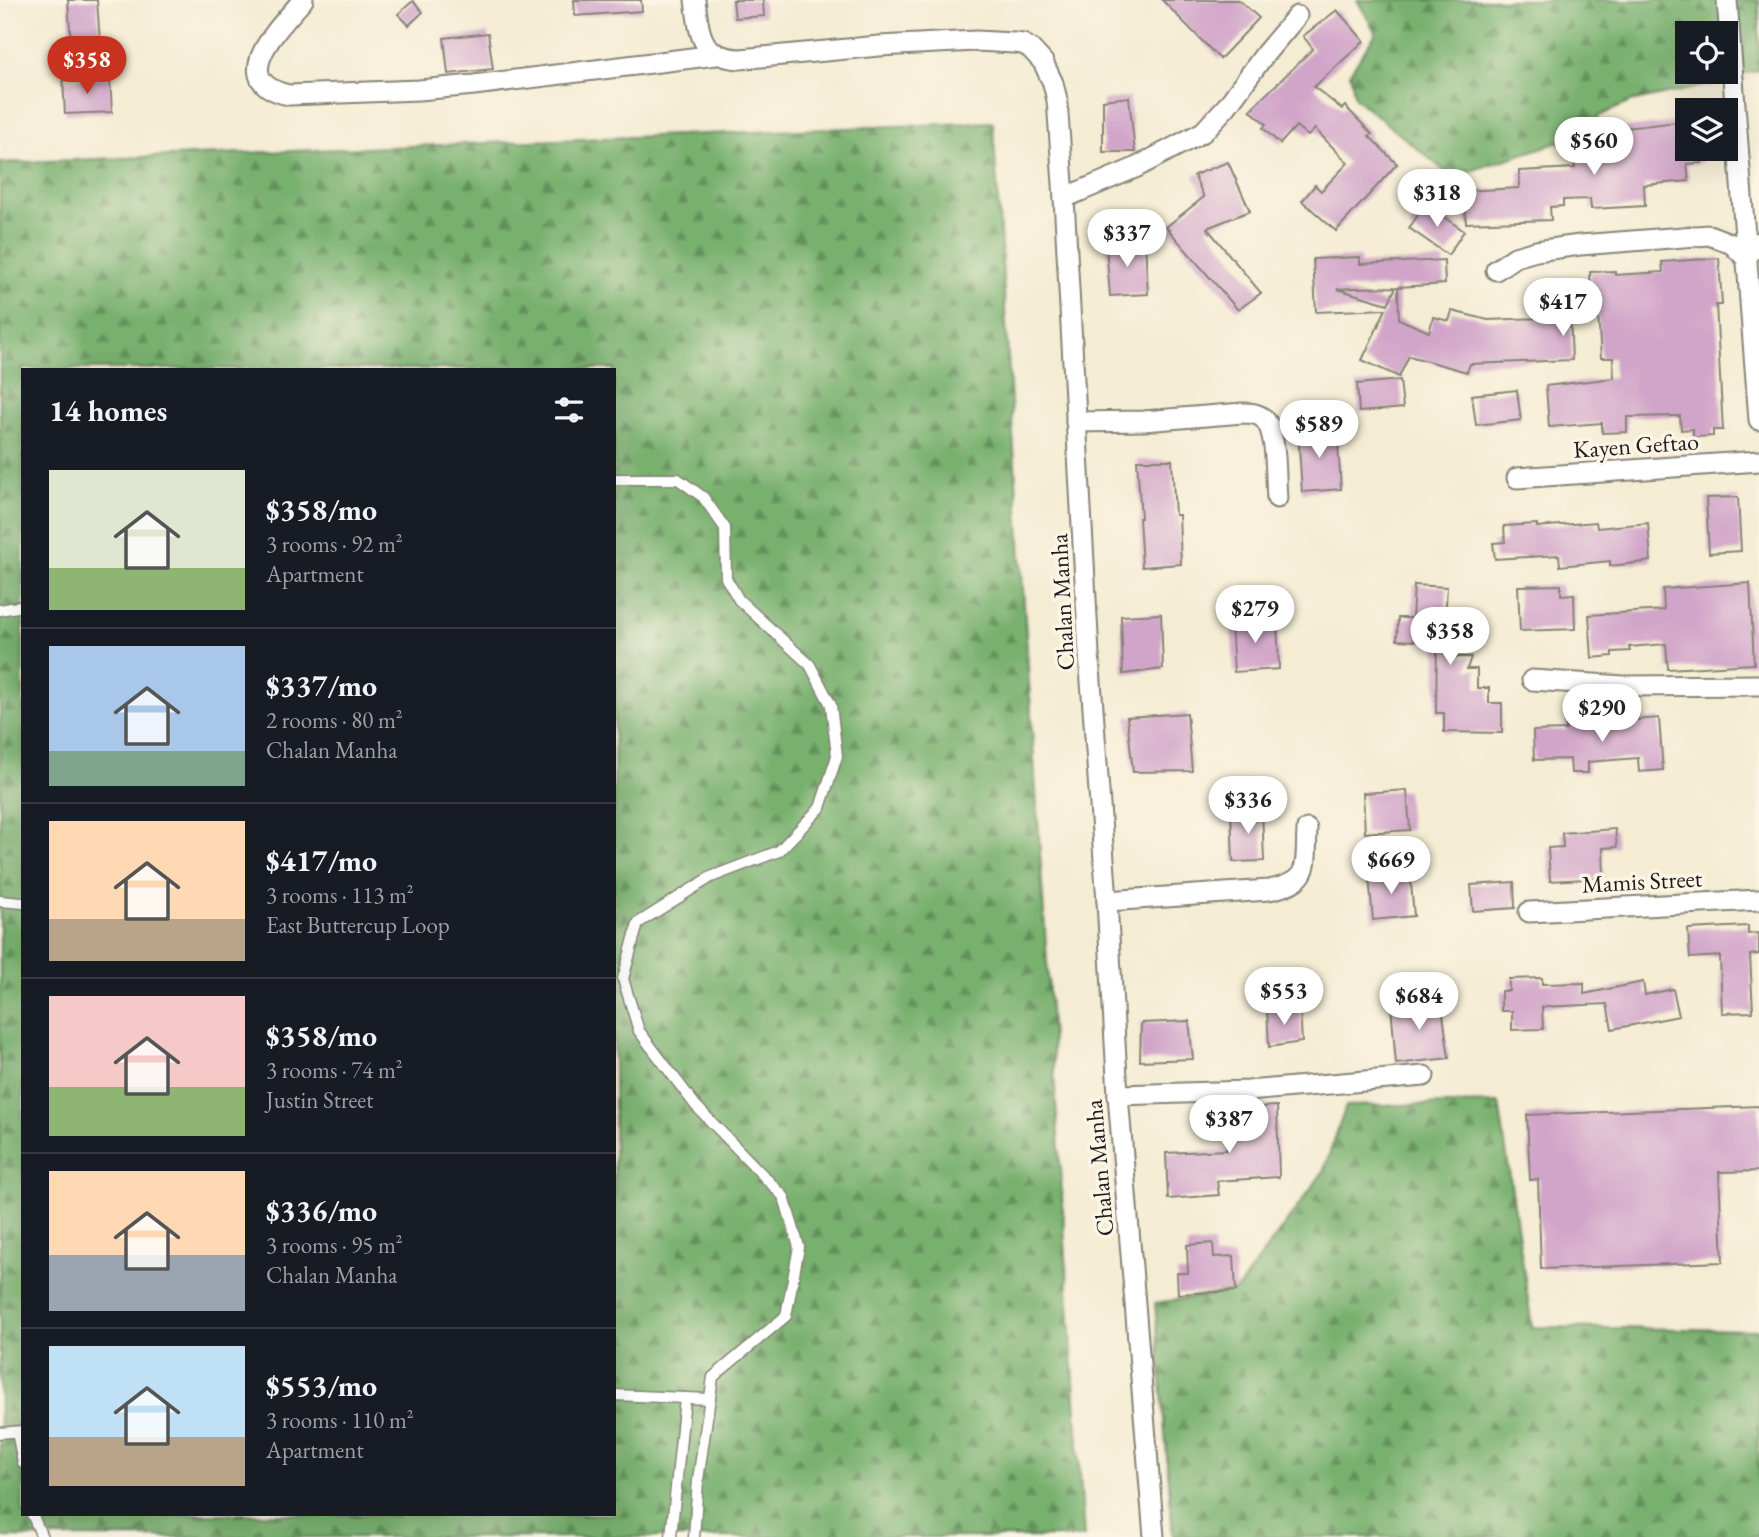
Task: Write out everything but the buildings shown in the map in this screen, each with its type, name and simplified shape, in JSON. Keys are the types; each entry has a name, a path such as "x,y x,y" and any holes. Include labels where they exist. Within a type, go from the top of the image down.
{"street":[{"path":"303,0 257,64 258,78 265,86 276,93 289,96 460,86 716,55"},
{"path":"695,0 703,42 716,55"},
{"path":"1727,0 1759,420"},
{"path":"1064,198 1135,168 1203,132 1227,106 1297,16"},
{"name":"Chalan Manha","path":"716,55 740,59 879,46 976,41 1023,44 1043,62 1053,83 1057,100 1064,198 1089,654 1118,1095 1154,1537"},
{"path":"1496,270 1515,257 1536,251 1702,236 1726,241 1746,258"},
{"path":"1746,258 1759,242"},
{"path":"1076,422 1256,414 1267,423 1272,437 1277,498"},
{"name":"Kayen Geftao","path":"1517,478 1759,461"},
{"path":"1532,680 1624,686 1759,685"},
{"path":"1107,901 1285,887 1298,881 1303,872 1307,829"},
{"name":"Mamis Street","path":"1529,912 1759,900"},
{"path":"1118,1095 1248,1091 1423,1076"}],"lane":[{"path":"616,479 678,479 703,497 725,528 726,578 739,600 810,664 831,705 837,756 820,808 779,851 711,877 638,923 623,979 639,1031 696,1106 783,1197 799,1247 786,1316 713,1377 698,1480 694,1537"},
{"path":"0,610 21,607"},
{"path":"0,901 21,903"},
{"path":"616,1395 710,1399"},
{"path":"671,1537 685,1398"},
{"path":"0,1433 20,1432"},
{"path":"33,1516 42,1537"}],"green space":[{"path":"1357,0 1721,0 1723,21 1675,21 1675,84 1714,84 1630,102 1599,116 1587,133 1452,177 1355,98 1350,73 1376,33"},
{"path":"1732,0 1759,0 1759,70 1739,75 1738,21 1734,21"},
{"path":"993,122 1084,1537 0,1537 0,163"},
{"path":"1499,1103 1532,1327 1759,1330 1759,1537 1173,1537 1155,1303 1236,1291 1323,1172 1346,1106"}]}
